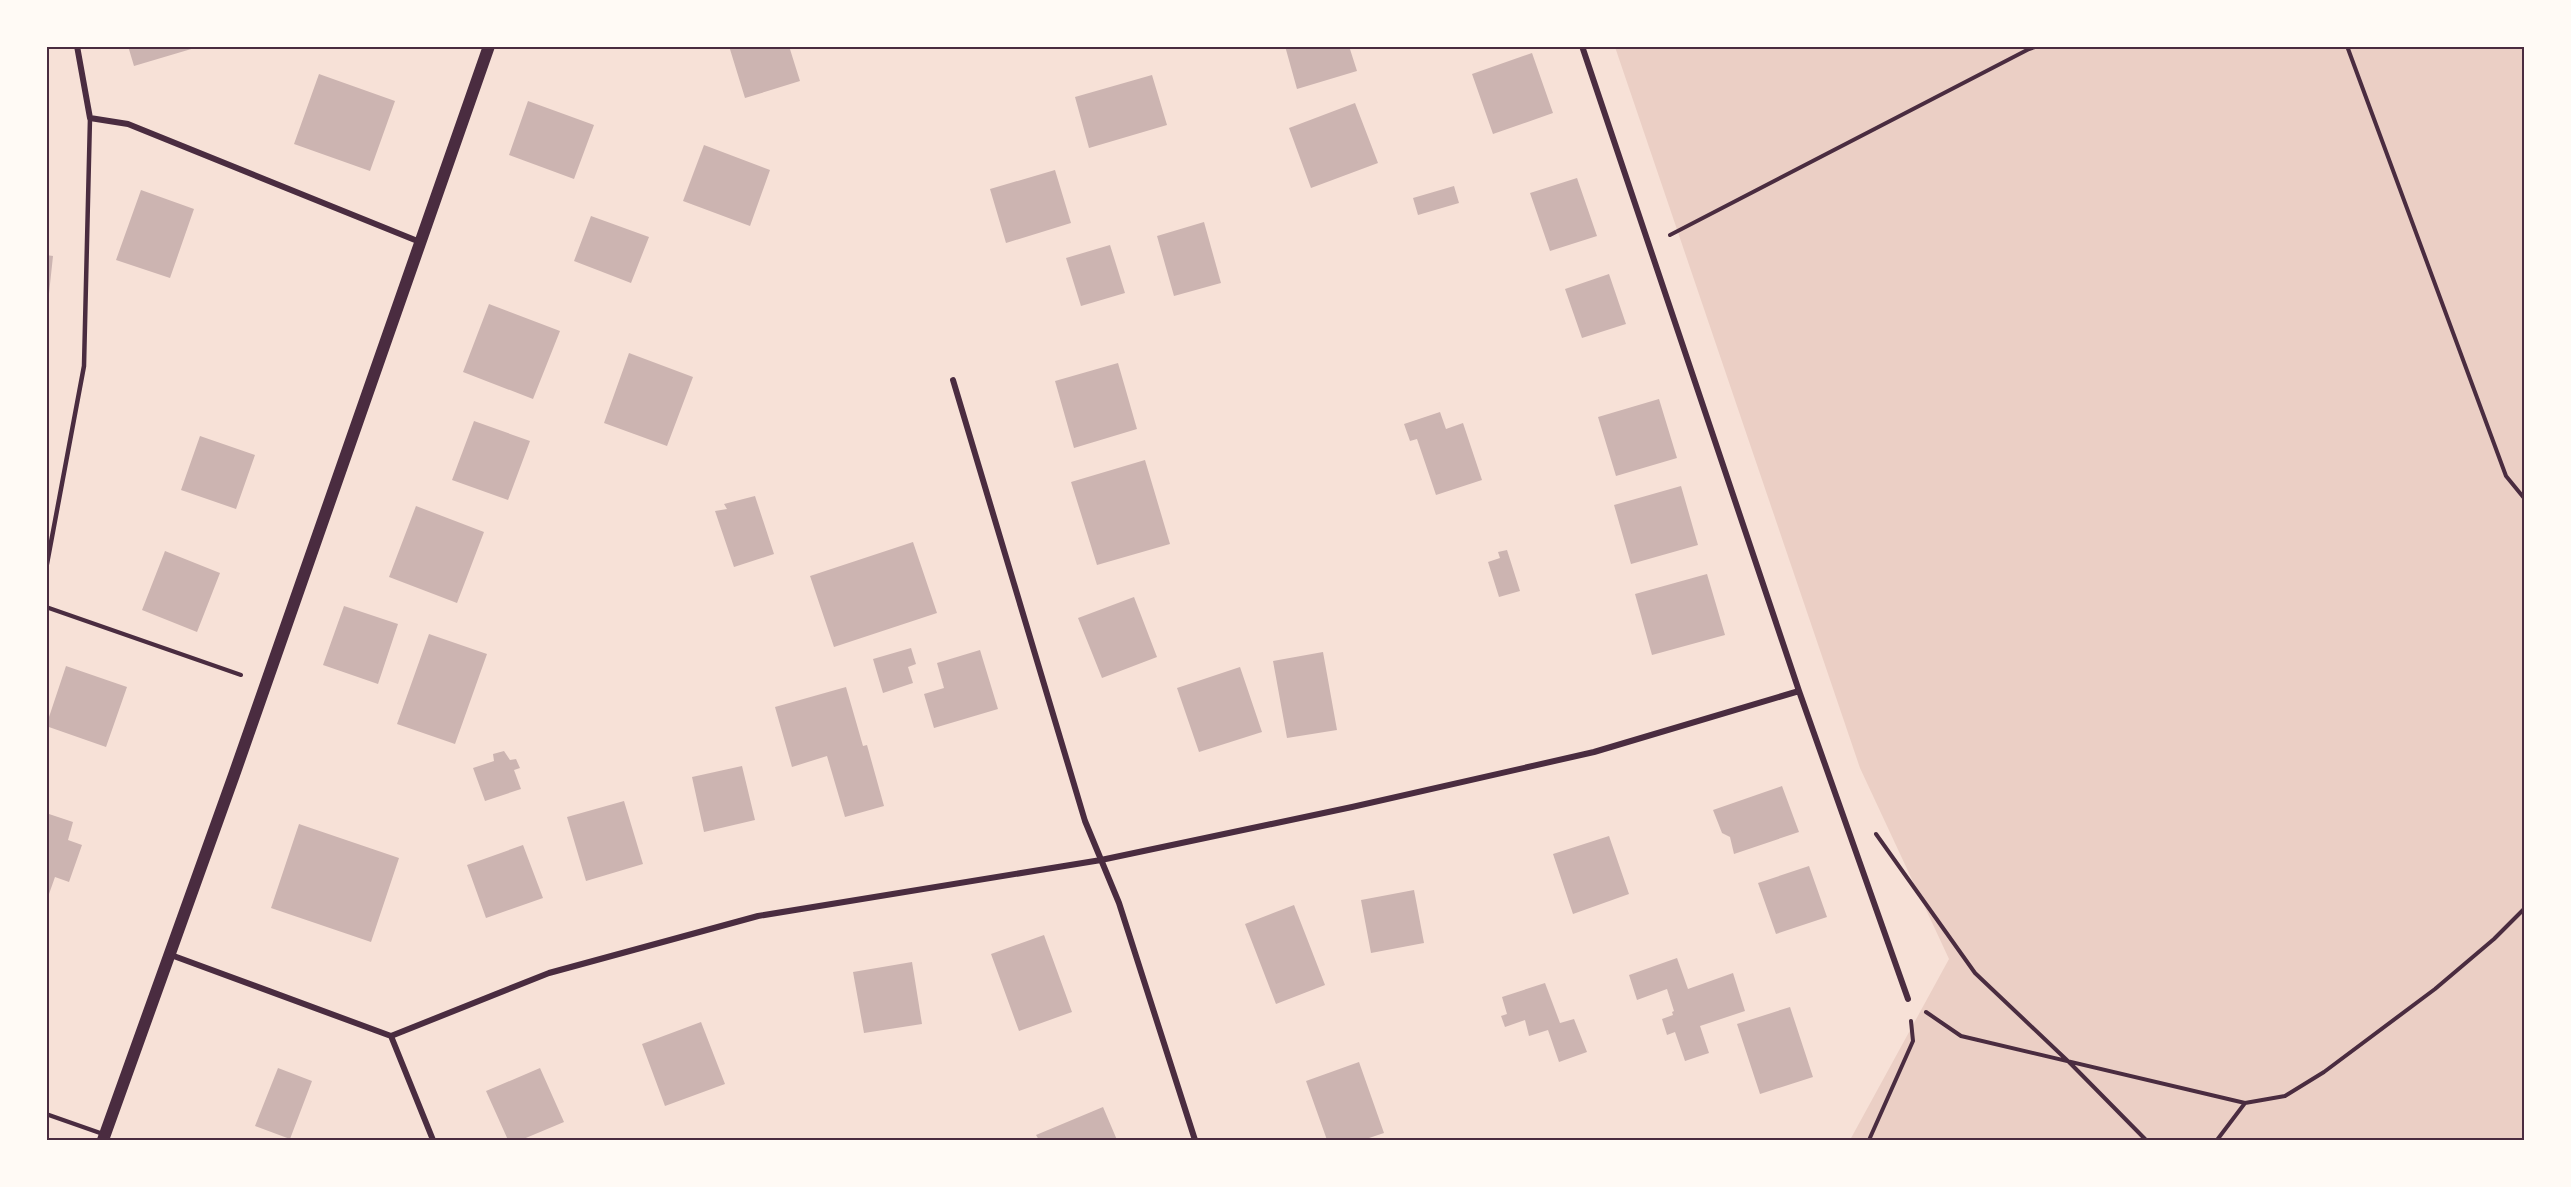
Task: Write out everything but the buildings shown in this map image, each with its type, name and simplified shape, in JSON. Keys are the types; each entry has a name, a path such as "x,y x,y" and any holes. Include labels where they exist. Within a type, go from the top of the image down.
{"main road":[{"path":"104,1138 171,955 489,46"}],"street":[{"path":"77,46 90,118 128,124 421,242"},
{"path":"1582,46 1799,691 1908,999"},
{"path":"953,380 1085,821 1119,903 1195,1140"},
{"path":"171,955 391,1036 549,974 758,916 1101,860 1352,807 1594,752 1799,691"},
{"path":"391,1036 432,1140"}],"lane":[{"path":"46,569 84,366 90,118"},
{"path":"46,1114 104,1138"}],"path":[{"path":"1650,245 2028,48 2038,46"},
{"path":"2347,46 2506,476 2524,498"},
{"path":"46,607 265,684"},
{"path":"1874,831 1975,973 2071,1064 2146,1140"},
{"path":"1908,999 1960,1036 2071,1064 2245,1103 2285,1096 2324,1072 2435,989 2494,939 2524,909"},
{"path":"1869,1140 1913,1041 1908,999"},
{"path":"2217,1140 2245,1103"}],"shaded area":[{"path":"1615,47 2524,47 2524,1140 1850,1140 1949,959 1860,768"}]}
